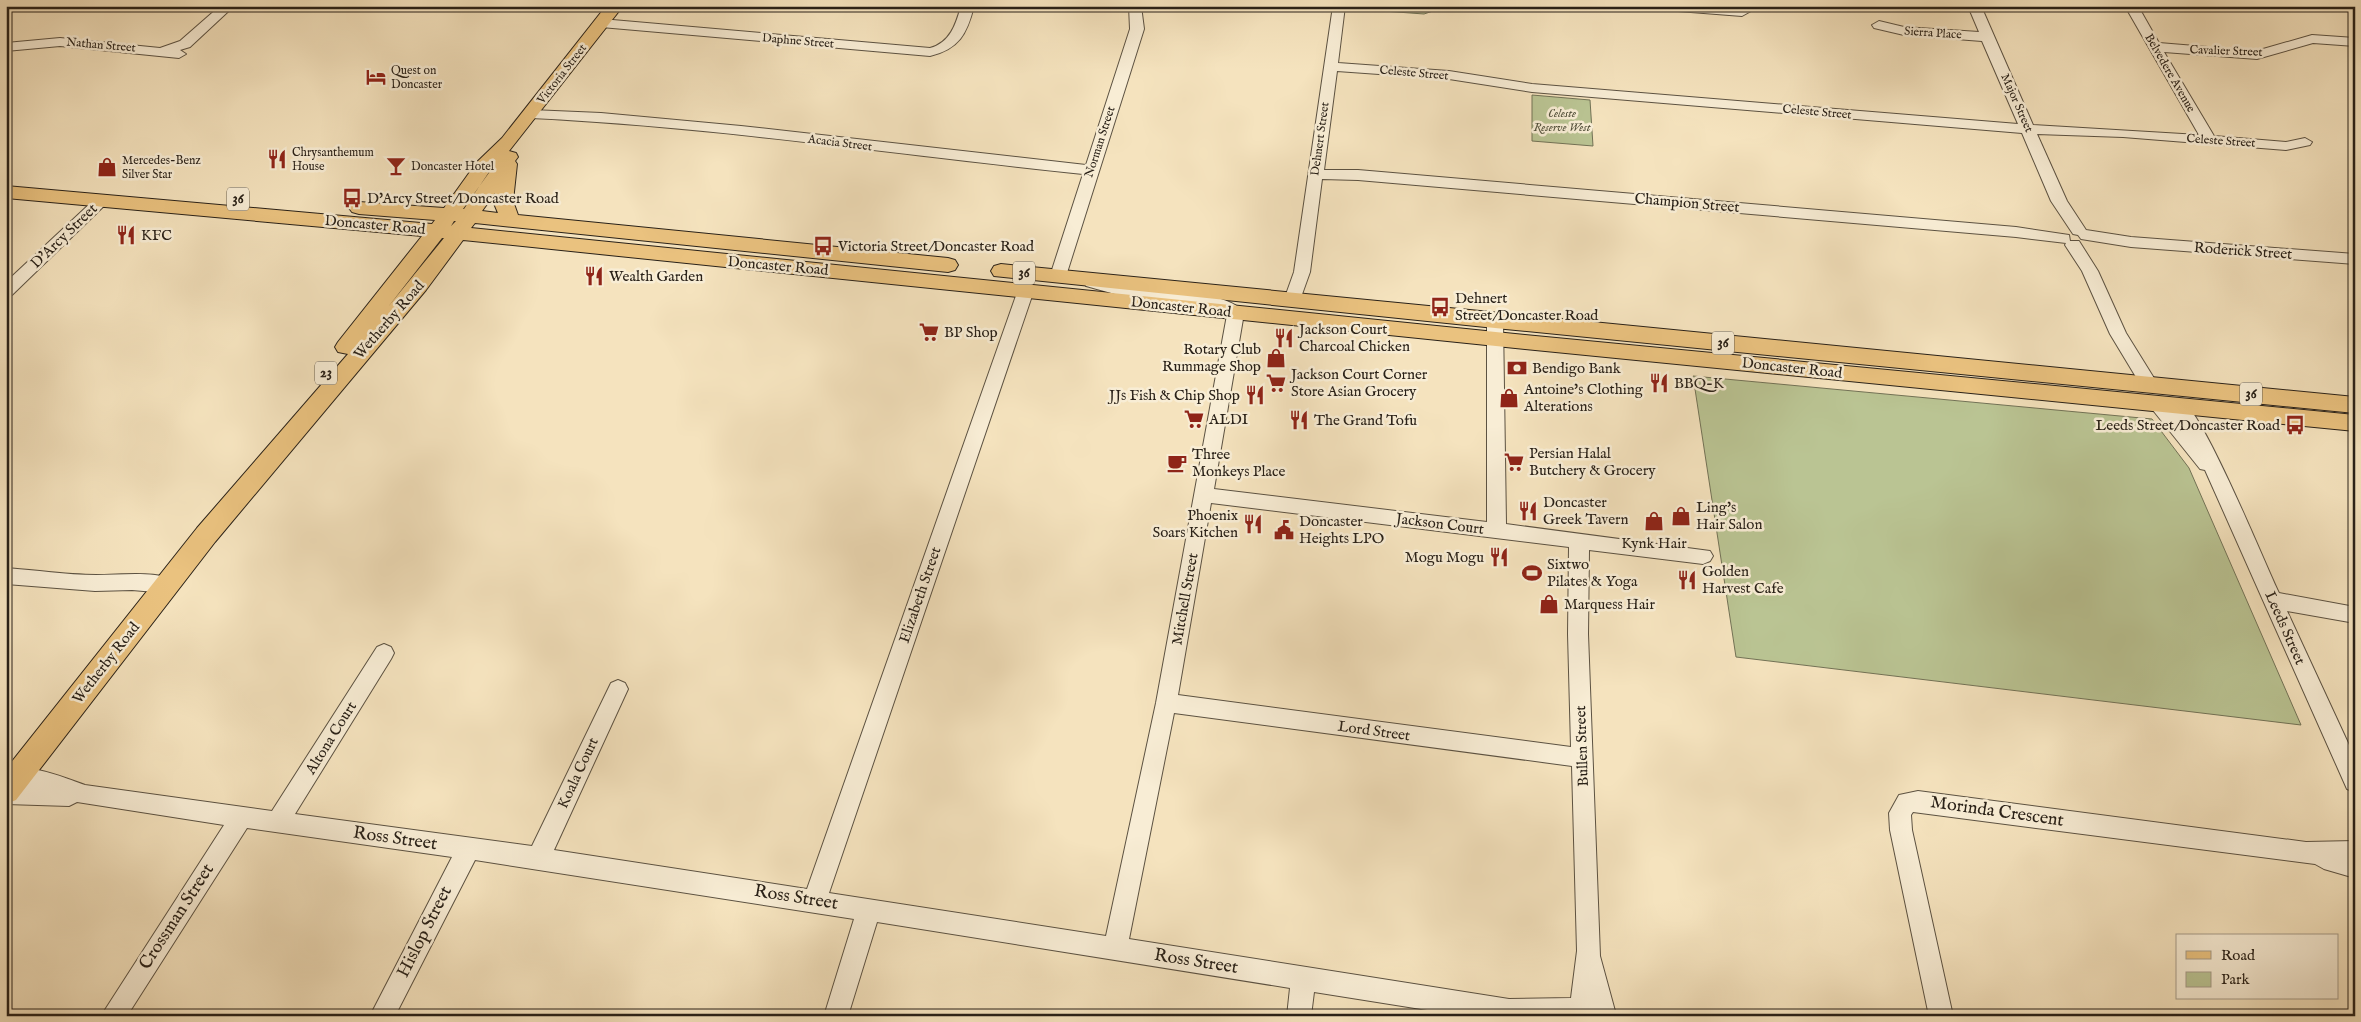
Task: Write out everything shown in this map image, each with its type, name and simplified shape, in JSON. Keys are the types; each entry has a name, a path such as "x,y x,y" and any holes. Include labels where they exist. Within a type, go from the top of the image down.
{"main road":[{"name":"Victoria Street","path":"453,223 509,150 533,111 615,6"},
{"path":"509,150 503,201 512,220"},
{"name":"Doncaster Road","path":"6,176 220,205"},
{"name":"Doncaster Road","path":"6,192 101,201 220,205 453,223 552,243 1026,290 1236,313 1495,330 2148,383 2355,405"},
{"name":"Doncaster Road","path":"453,223 512,220 1058,276 1295,301 1495,330 2355,423"},
{"name":"Wetherby Road","path":"206,535 285,445 438,262 453,223"},
{"name":"Wetherby Road","path":"10,787 206,535 270,443 453,223"},
{"path":"598,229 606,236 616,239 684,247 681,257"},
{"path":"438,262 464,249 482,246 552,243"},
{"path":"780,248 778,255 784,259 854,266 900,278"},
{"path":"2148,383 2166,404"}],"street":[{"name":"Nathan Street","path":"165,51 185,44 228,6"},
{"name":"Daphne Street","path":"601,24 930,52 943,50 952,43 968,6"},
{"name":"Norman Street","path":"1058,276 1136,30 1135,6"},
{"name":"Dehnert Street","path":"1295,301 1303,295 1302,272 1339,6"},
{"path":"1665,6 1742,12 1754,6"},
{"name":"Major Street","path":"1974,6 2118,334 2148,383"},
{"name":"Belvedere Avenue","path":"2132,6 2209,140"},
{"name":"Sierra Place","path":"1879,25 1904,31 1988,37"},
{"name":"Cavalier Street","path":"2156,47 2258,55 2312,39 2355,42"},
{"name":"Nathan Street","path":"6,48 60,42 165,51 179,54"},
{"name":"Celeste Street","path":"1330,66 1454,76 1532,88 2028,129 2286,146 2304,142"},
{"name":"Acacia Street","path":"533,111 703,126 972,159 1091,170"},
{"name":"Champion Street","path":"1315,171 2075,237"},
{"name":"D'Arcy Street","path":"6,292 101,201"},
{"name":"Roderick Street","path":"2075,237 2355,259"},
{"path":"1084,279 1125,291 1208,300 1224,305 1236,313"},
{"name":"Elizabeth Street","path":"815,900 1026,290"},
{"path":"1260,315 1295,301"},
{"name":"Mitchell Street","path":"1115,950 1166,703 1236,313"},
{"name":"Jackson Court","path":"1495,330 1497,531"},
{"name":"Leeds Street","path":"2166,404 2215,474 2355,782"},
{"name":"Jackson Court","path":"1204,495 1703,556"},
{"name":"Bullen Street","path":"1579,541 1582,758 1589,951 1595,1013"},
{"path":"6,576 95,583 162,592"},
{"path":"2276,606 2323,615 2350,615"},
{"name":"Altona Court","path":"277,823 384,653"},
{"name":"Koala Court","path":"538,858 618,689"},
{"name":"Lord Street","path":"1166,703 1582,758"},
{"name":"Ross Street","path":"10,787 53,797 85,795 538,858 815,900 1115,950 1515,1013 1595,1013"},
{"name":"Morinda Crescent","path":"1941,1016 1901,830 1900,813 1907,802 1918,801 2306,853 2355,867"},
{"name":"Crossman Street","path":"113,1016 241,818"},
{"name":"Hislop Street","path":"382,1016 469,848"},
{"name":"Morinda Crescent","path":"2306,853 2355,852"},
{"path":"836,1016 869,909"},
{"path":"1299,1016 1302,979"}],"green space":[{"path":"1356,6 1448,6 1424,14 1356,9"},
{"name":"Celeste Reserve West","path":"1532,95 1590,100 1593,146 1532,141"},
{"path":"1693,376 2152,419 2189,468 2301,725 1736,657"}],"place":[{"name":"Quest on Doncaster","path":"376,77"},
{"name":"Chrysanthemum House","path":"277,159"},
{"name":"Doncaster Hotel","path":"396,166"},
{"name":"Mercedes-Benz Silver Star","path":"107,167"},
{"name":"D'Arcy Street/Doncaster Road","path":"352,198"},
{"name":"KFC","path":"126,235"},
{"name":"Victoria Street/Doncaster Road","path":"823,246"},
{"name":"Wealth Garden","path":"594,276"},
{"name":"Dehnert Street/Doncaster Road","path":"1440,307"},
{"name":"BP Shop","path":"929,332"},
{"name":"Jackson Court Charcoal Chicken","path":"1284,338"},
{"name":"Rotary Club Rummage Shop","path":"1276,358"},
{"name":"Bendigo Bank","path":"1517,368"},
{"name":"Jackson Court Corner Store Asian Grocery","path":"1276,383"},
{"name":"BBQ-K","path":"1659,383"},
{"name":"JJs Fish & Chip Shop","path":"1255,395"},
{"name":"Antoine's Clothing Alterations","path":"1509,398"},
{"name":"ALDI","path":"1194,419"},
{"name":"The Grand Tofu","path":"1299,420"},
{"name":"Leeds Street/Doncaster Road","path":"2295,425"},
{"name":"Persian Halal Butchery & Grocery","path":"1514,462"},
{"name":"Three Monkeys Place","path":"1177,463"},
{"name":"Doncaster Greek Tavern","path":"1528,511"},
{"name":"Ling's Hair Salon","path":"1681,516"},
{"name":"Kynk Hair","path":"1654,521"},
{"name":"Phoenix Soars Kitchen","path":"1253,524"},
{"name":"Doncaster Heights LPO","path":"1284,530"},
{"name":"Mogu Mogu","path":"1499,557"},
{"name":"Sixtwo Pilates & Yoga","path":"1532,573"},
{"name":"Golden Harvest Cafe","path":"1687,580"},
{"name":"Marquess Hair","path":"1549,604"}]}
